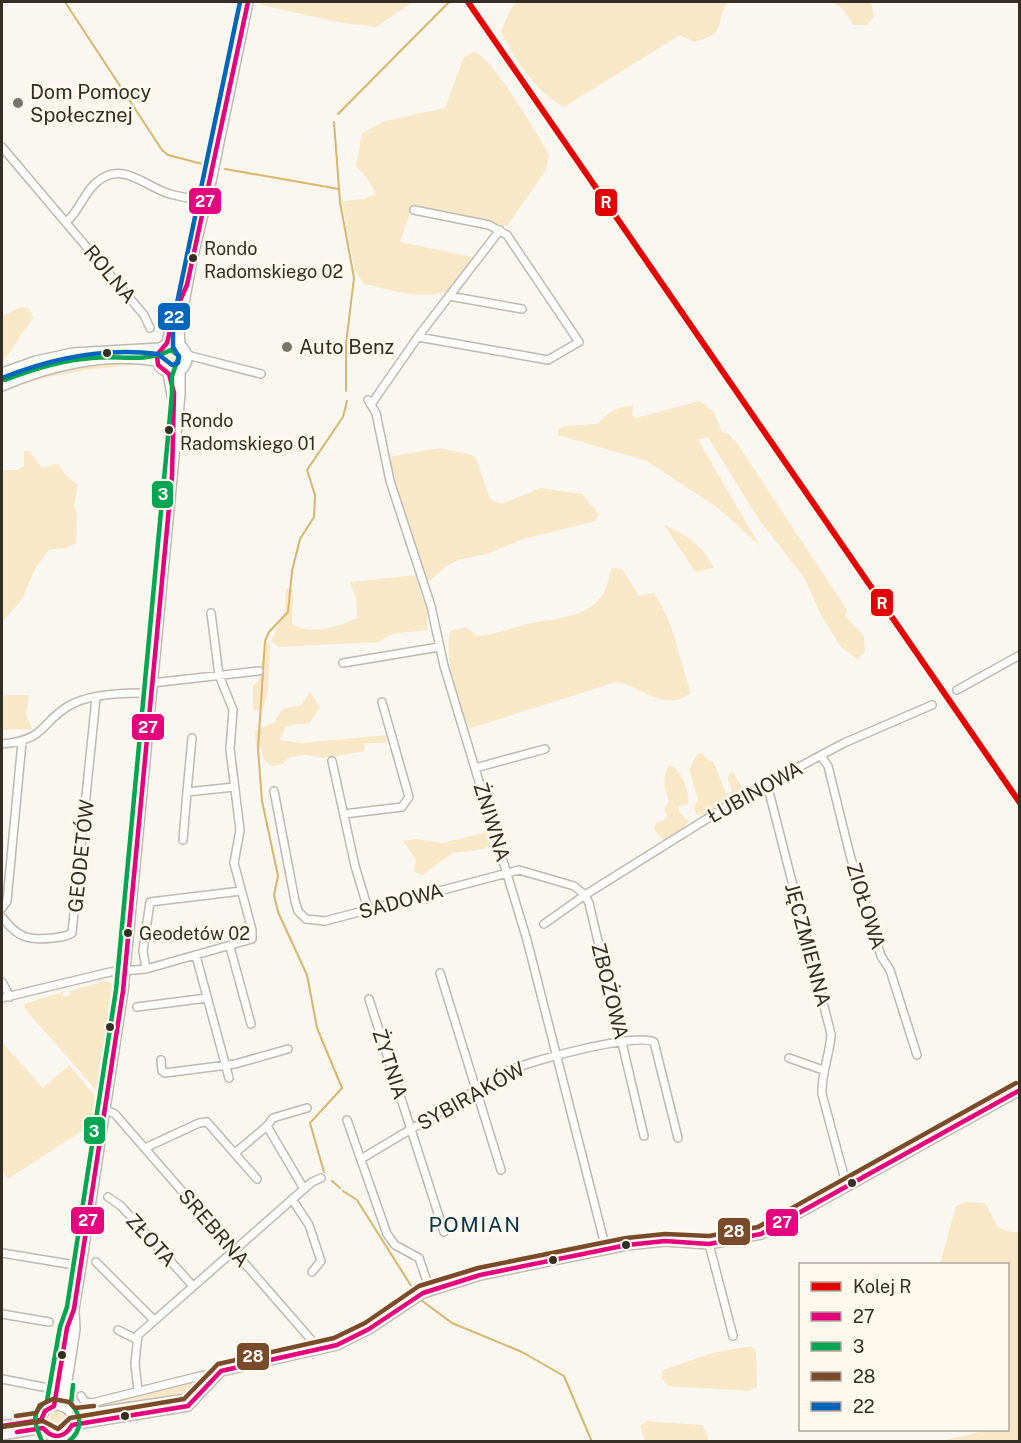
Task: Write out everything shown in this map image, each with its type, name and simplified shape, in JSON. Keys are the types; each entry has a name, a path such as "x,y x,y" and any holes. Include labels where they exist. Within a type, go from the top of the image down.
{"street":[{"path":"248,2 179,330 180,345 187,355 261,374"},
{"name":"ROLNA","path":"2,147 144,315 150,328"},
{"path":"66,222 75,215 94,183 115,174 131,175 170,194 207,202"},
{"path":"414,210 489,225 500,230 507,235 579,342 548,360 418,337 500,230"},
{"path":"157,361 187,285"},
{"path":"449,296 522,309"},
{"name":"ŻNIWNA","path":"418,337 370,402 381,432 390,481 431,606 439,647 507,872 606,1249"},
{"path":"2,373 36,361 73,353 180,345"},
{"path":"157,361 161,369 168,373 180,371 186,364 187,355"},
{"path":"2,386 39,372 74,364 120,359 157,361"},
{"path":"59,1407 75,1329 74,1310 106,1110 125,972 180,394 180,371"},
{"path":"168,373 176,424"},
{"path":"2,998 110,972 146,969 249,941 252,930 233,859 240,830 230,749 233,710 219,675 212,613"},
{"path":"343,663 439,647"},
{"path":"957,690 1020,655"},
{"path":"2,744 22,742 37,735 66,708 96,698 219,675 259,671"},
{"name":"GEODETÓW","path":"2,917 16,934 27,939 62,937 72,933 96,698"},
{"path":"344,814 402,807 409,797 382,702"},
{"name":"ŁUBINOWA","path":"585,894 766,784 844,743 932,705"},
{"path":"183,840 192,738"},
{"path":"2,908 7,902 22,742"},
{"path":"475,768 545,749"},
{"name":"ZIOŁOWA","path":"821,756 828,766 850,855 881,956 890,970 917,1055"},
{"path":"332,761 355,866 368,909"},
{"name":"JĘCZMIENNA","path":"766,784 831,1034 831,1046 821,1080 826,1113 847,1187"},
{"path":"187,792 234,787"},
{"name":"SADOWA","path":"274,791 278,822 298,911 306,919 315,922 347,916 507,872"},
{"path":"507,872 522,871 573,886 585,894 544,924"},
{"path":"146,969 142,951 150,902 241,891"},
{"name":"ZBOŻOWA","path":"585,894 645,1136"},
{"path":"230,947 251,1024"},
{"path":"196,956 229,1078"},
{"path":"440,973 501,1170"},
{"path":"2,982 10,997"},
{"path":"136,1007 207,998"},
{"name":"ŻYTNIA","path":"369,999 444,1232"},
{"name":"SYBIRAKÓW","path":"361,1159 518,1066 622,1040 648,1039 654,1042 678,1138"},
{"path":"161,1060 162,1072 165,1073 226,1065 288,1049"},
{"path":"789,1058 823,1070"},
{"path":"72,1421 176,1410 188,1406 221,1371 320,1350 358,1335 430,1290 502,1269 658,1241 709,1244 761,1234 1020,1090"},
{"path":"235,1152 277,1116 307,1108"},
{"name":"SREBRNA","path":"106,1110 115,1114 320,1350"},
{"path":"347,1120 387,1234 400,1248 419,1258 430,1290"},
{"path":"145,1148 199,1123 207,1122 257,1179"},
{"path":"267,1126 304,1189"},
{"path":"138,1391 135,1363 136,1339 192,1285 304,1189 321,1178"},
{"name":"ZŁOTA","path":"108,1197 121,1206 192,1285"},
{"path":"292,1199 309,1225 321,1261 312,1272"},
{"path":"709,1244 733,1336"},
{"path":"2,1253 81,1266"},
{"path":"96,1262 154,1320"},
{"path":"2,1314 49,1322"},
{"path":"118,1330 136,1339"},
{"path":"81,1396 85,1402 92,1403 200,1376 208,1375 213,1378"},
{"path":"2,1379 43,1387"},
{"path":"59,1407 72,1421"},
{"path":"42,1424 45,1411 59,1407"},
{"path":"42,1424 55,1439 68,1433 72,1421"},
{"path":"2,1426 42,1424"},
{"path":"2,1435 42,1424"}],"shaded area":[{"path":"261,2 413,2 376,27 337,22 261,5"},
{"path":"517,2 728,2 719,26 713,34 694,42 680,35 564,107 544,93 536,84 520,64 501,32 510,10"},
{"path":"826,2 871,2 874,17 867,25 854,25 840,7"},
{"path":"474,52 492,67 503,81 549,154 546,170 507,226 412,207 400,242 477,258 459,285 448,291 425,295 364,284 355,271 342,201 364,199 376,194 367,178 356,166 362,133 385,121 445,108 464,57"},
{"path":"21,307 29,308 33,318 2,363 2,316"},
{"path":"172,349 178,352 181,358 178,364 172,367 166,364 163,358 166,352"},
{"path":"141,362 140,365 53,376 2,392 11,385 45,374"},
{"path":"700,401 713,411 722,432 729,434 739,446 847,610 845,616 864,636 865,652 857,659 841,647 821,615 804,577 759,520 708,437 698,440 760,546 718,508 647,461 558,435 558,430 564,426 597,424 609,413 621,407 633,406 632,415 636,418"},
{"path":"440,448 472,455 476,458 490,499 501,504 541,488 582,494 599,514 595,521 524,539 486,554 458,560 445,567 431,580 424,581 389,462 393,456"},
{"path":"24,451 29,451 42,468 58,464 65,474 78,485 74,506 77,513 76,543 66,548 49,550 36,567 21,601 2,622 2,470 17,470 24,466"},
{"path":"664,525 694,542 714,568 697,572 693,569"},
{"path":"612,568 622,569 639,596 654,593 672,629 691,693 671,700 661,699 616,682 471,728 465,722 452,677 449,654 450,631 466,627 477,636 578,613 596,603 603,594"},
{"path":"415,575 427,611 427,630 392,634 378,642 279,647 271,641 285,610 286,588 293,591 292,624 300,628 316,630 333,627 357,618 356,597 350,582"},
{"path":"267,643 270,645 268,691 263,709 256,711 253,710 253,686 259,680 264,646"},
{"path":"310,692 320,707 310,723 286,726 280,740 301,743 387,735 386,743 364,743 365,751 324,758 304,755 290,757 281,765 271,766 264,760 261,749 256,746 255,731 275,722 279,713 285,709 301,706"},
{"path":"2,695 29,695 26,715 32,729 2,730"},
{"path":"702,753 708,760 713,761 726,793 730,794 732,791 728,779 729,773 733,772 744,791 705,814 697,815 694,808 698,799 689,770 697,754"},
{"path":"669,765 678,771 686,787 688,804 679,806 679,812 689,821 681,831 664,841 654,829 656,823 667,816 664,810 669,801 665,778"},
{"path":"487,832 490,844 484,849 453,853 422,875 414,872 416,860 403,841 416,839 442,843"},
{"path":"107,981 112,984 97,1091 26,1010 24,1004 63,992 63,997 71,995 69,991"},
{"path":"2,1042 43,1088 69,1065 96,1097 91,1125 8,1179 2,1171"},
{"path":"967,1202 984,1203 999,1228 1019,1232 1019,1441 941,1441 985,1431 1009,1431 1009,1263 940,1263 956,1206"},
{"path":"751,1346 756,1350 757,1387 749,1391 668,1386 662,1379 663,1370 712,1353"},
{"path":"195,1380 201,1387 193,1394 88,1410 123,1398"},
{"path":"57,1412 65,1417 66,1421 61,1429 57,1430 49,1425 48,1421 53,1413"},
{"path":"647,1421 703,1425 709,1441 645,1441 640,1426"}],"waterway":[{"path":"65,2 162,150 168,155 206,165"},
{"path":"338,114 449,2"},
{"path":"334,122 340,202 354,278 346,344 346,391"},
{"path":"225,169 339,189"},
{"path":"324,1172 310,1123 342,1088 317,1028 307,975 278,912 274,895 278,876 262,801 258,749 265,641 269,632 288,612 292,571 300,539 314,517 315,495 307,470 343,417 347,401"},
{"path":"332,1181 340,1188"},
{"path":"343,1191 357,1200 415,1292"},
{"path":"421,1300 452,1323 522,1352 564,1376 592,1442"}],"rail line":[{"name":"R","path":"468,2 1020,803"}],"transit line":[{"name":"22","path":"2,378 59,360 98,353 158,354 172,365 178,363 179,357 173,347 173,322 240,2"},
{"name":"27","path":"2,1426 41,1420 45,1411 54,1406 67,1328 74,1309 123,991 172,476 174,393 169,374 158,365 157,355 167,343 174,314 187,285 248,2"},
{"name":"3","path":"5,380 26,372 81,359 142,357 171,350 179,356 172,376 116,990 67,1307 60,1327 47,1401 38,1410 35,1420 42,1441"},
{"name":"28","path":"2,1427 43,1421 58,1429 70,1418 184,1399 218,1364 334,1338 365,1323 419,1286 478,1268 626,1238 665,1234 709,1236 758,1227 1016,1083"},
{"name":"27","path":"17,1432 43,1428 59,1436 66,1433 72,1425 188,1406 221,1371 337,1345 369,1329 423,1293 480,1275 627,1245 665,1241 709,1244 761,1234 1020,1090"},
{"name":"3","path":"68,1442 73,1438 79,1424 78,1414 71,1404 73,1385"},
{"name":"28","path":"16,1416 36,1413 40,1405 53,1399 69,1402 75,1408 94,1406"}],"place":[{"name":"Dom Pomocy Społecznej","path":"18,103"},
{"name":"Rondo Radomskiego 02","path":"193,258"},
{"name":"Auto Benz","path":"287,347"},
{"name":"Rondo Radomskiego 01","path":"169,430"},
{"name":"Geodetów 02","path":"128,933"}],"district":[{"name":"POMIAN","path":"475,1224"}]}
